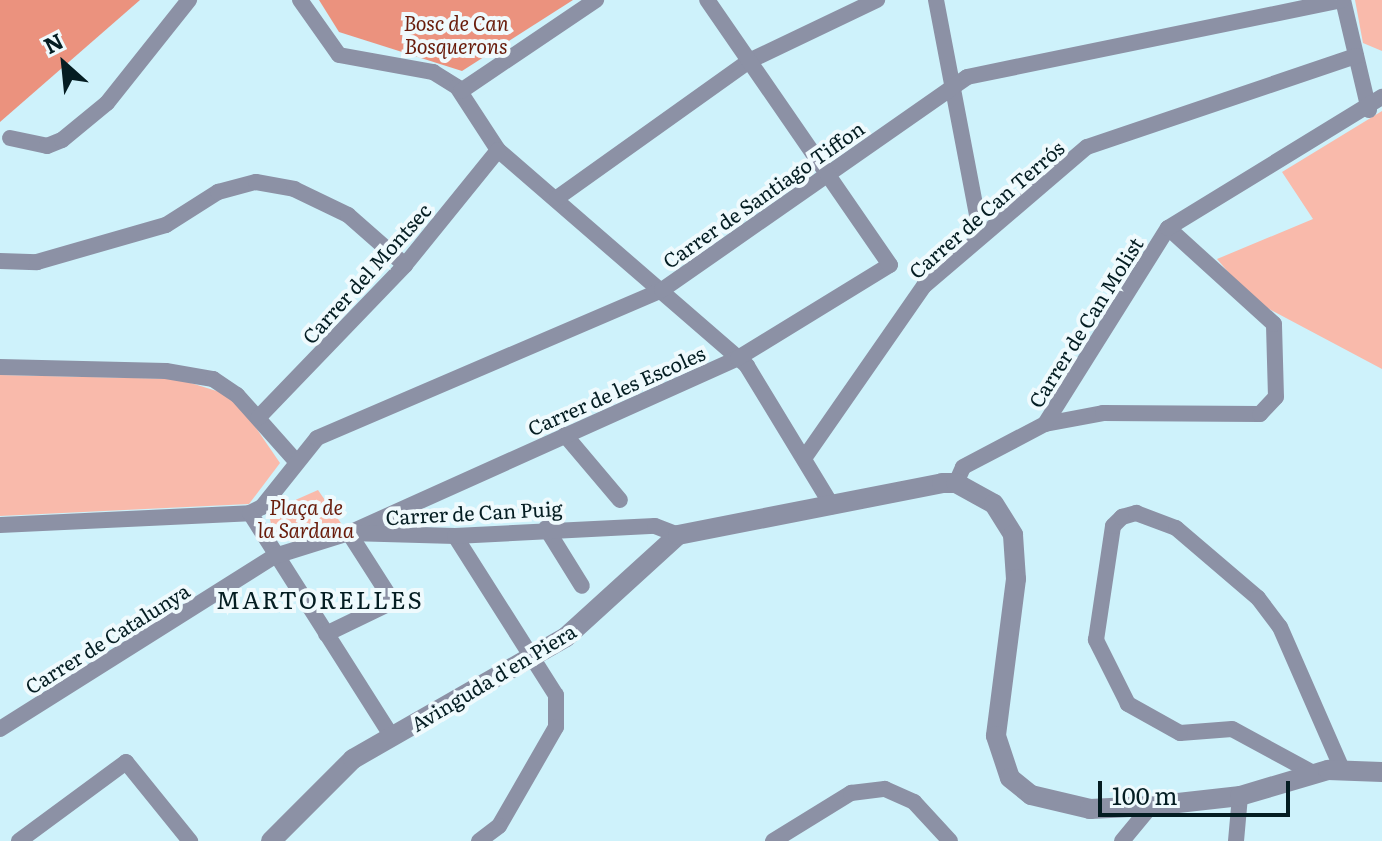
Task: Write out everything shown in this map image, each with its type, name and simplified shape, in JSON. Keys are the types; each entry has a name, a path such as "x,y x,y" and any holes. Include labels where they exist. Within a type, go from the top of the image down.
{"street":[{"path":"10,138 47,146 62,140 107,103 189,0"},
{"path":"300,0 339,55 433,72 461,91 498,150 738,358 805,457 832,506"},
{"path":"461,91 596,0"},
{"path":"707,0 826,172"},
{"path":"557,198 749,61 877,0"},
{"path":"936,0 981,236"},
{"path":"1342,0 1369,110"},
{"name":"Carrer de Santiago Tiffon","path":"250,513 262,507 294,459 317,438 662,290 826,172 967,77 1342,0"},
{"name":"Carrer de Can Terrós","path":"805,457 924,286 1087,147 1356,56"},
{"path":"1045,424 1103,413 1260,414 1276,397 1274,324 1168,228 1369,110 1382,97"},
{"name":"Carrer del Montsec","path":"258,418 405,265 498,150"},
{"name":"Carrer de les Escoles","path":"349,533 738,358 890,265 826,172"},
{"path":"0,261 37,262 166,225 218,192 256,182 294,189 348,215 405,265"},
{"name":"Carrer de Can Molist","path":"956,483 963,467 1045,424 1168,228"},
{"path":"0,367 166,371 213,379 258,418 294,459"},
{"path":"565,435 620,500"},
{"path":"678,535 956,483 994,504 1013,535 1016,579 996,710 996,736 1010,778 1046,802 1090,809 1240,796 1315,774 1382,772"},
{"path":"0,525 250,513 392,737"},
{"path":"1315,774 1232,729 1180,733 1128,704 1096,640 1113,526 1122,517 1136,513 1176,528 1258,598 1280,627 1343,771"},
{"name":"Carrer de Can Puig","path":"275,556 349,533 455,536 546,528 655,526 678,535"},
{"path":"546,528 582,586"},
{"path":"326,634 388,604 388,594 349,533"},
{"name":"Avinguda d'en Piera","path":"271,841 353,759 535,655 608,603 678,535"},
{"path":"455,536 535,655 556,695 556,727 499,826 479,841"},
{"name":"Carrer de Catalunya","path":"0,729 275,556"},
{"path":"19,841 126,762 190,841"},
{"path":"773,841 851,793 885,789 914,802 950,841"},
{"path":"1236,841 1240,796"},
{"path":"1122,841 1151,806"}],"green space":[{"path":"0,0 140,0 0,122"},
{"name":"Bosc de Can Bosquerons","path":"319,0 573,0 462,71 339,32"},
{"path":"1355,0 1382,0 1382,51 1363,43"},
{"path":"1382,111 1382,369 1252,300 1217,259 1313,219 1282,172"},
{"path":"0,375 178,379 223,393 245,412 280,463 249,504 0,516"},
{"name":"Plaça de la Sardana","path":"318,490 345,529 293,542 274,536 269,515 275,509"}],"district":[{"name":"MARTORELLES","path":"320,599"}]}
